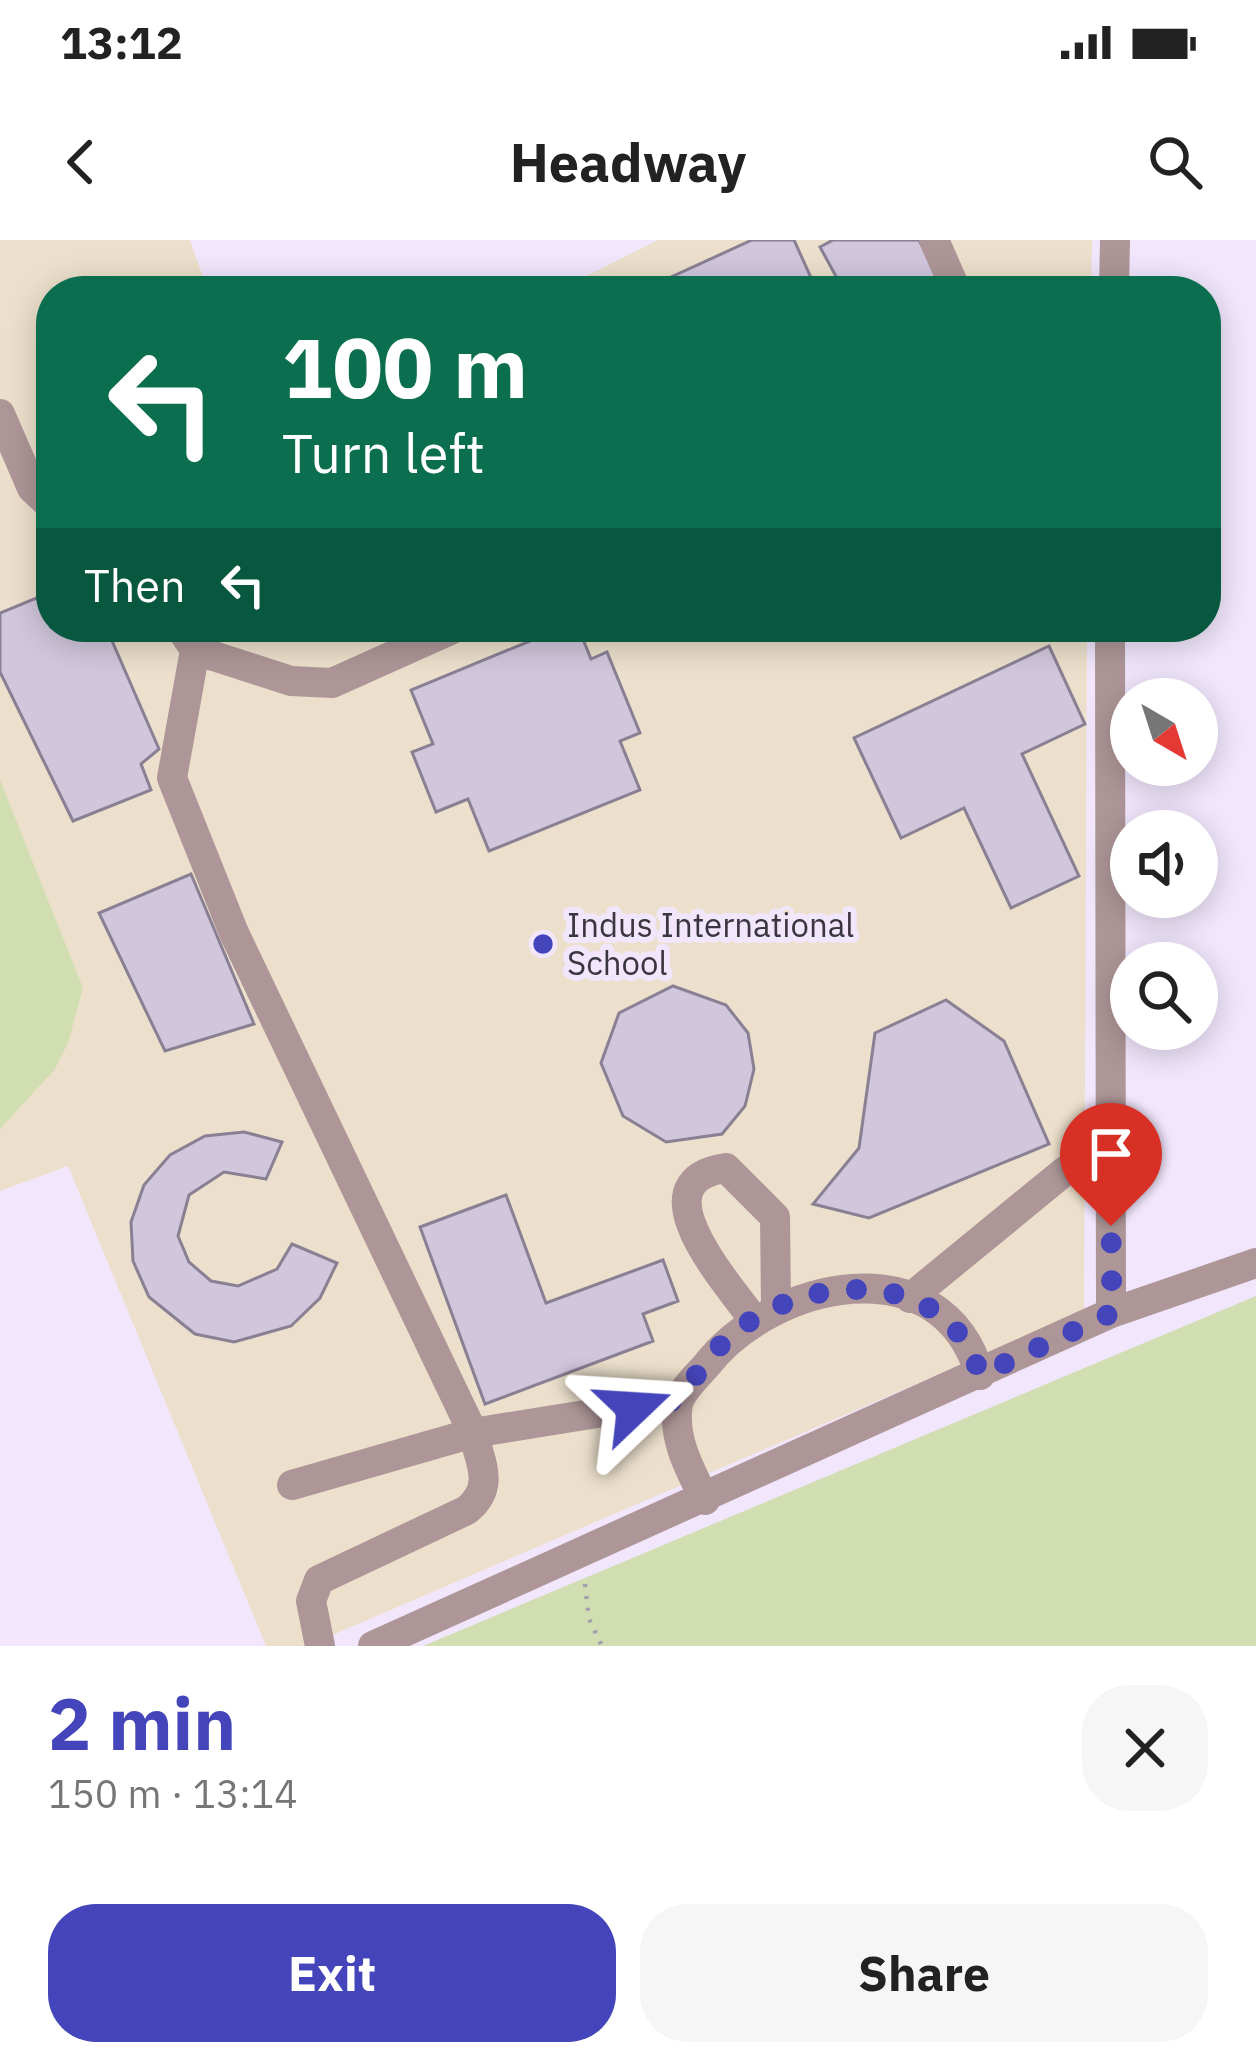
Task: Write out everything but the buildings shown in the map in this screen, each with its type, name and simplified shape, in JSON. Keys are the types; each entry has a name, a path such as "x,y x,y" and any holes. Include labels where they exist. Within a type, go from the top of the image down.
{"street":[{"path":"934,240 946,276"},
{"path":"1114,276 1115,240"},
{"path":"0,414 36,492"},
{"path":"188,642 172,778 243,954 473,1433 486,1481 478,1501 319,1580 311,1601 320,1646"},
{"path":"195,642 291,681 332,683 424,642"},
{"path":"1110,642 1112,1313"},
{"path":"910,1298 1065,1171"},
{"path":"373,1646 1112,1313 1256,1263"},
{"path":"705,1500 678,1440 678,1400 724,1341 765,1313 824,1289 866,1288 910,1298 950,1322 980,1375"},
{"path":"292,1484 473,1433 678,1400"}],"path":[{"path":"580,1555 590,1619 602,1646"}],"shaded area":[{"name":"Indus International School","path":"0,240 190,240 203,276 36,276 36,642 1087,642 1084,1312 307,1646 266,1646 68,1166 0,1191"},
{"path":"658,240 1092,240 1091,276 587,276"}],"green space":[{"path":"0,780 83,988 68,1043 55,1069 0,1129"},
{"path":"1256,1296 1256,1646 423,1646"}],"place":[{"name":"Indus International School","path":"543,944"}],"route":[{"path":"634,1408 678,1400 724,1341 776,1306 824,1289 866,1288 929,1307 950,1322 976,1359 980,1375 1112,1313 1111,1226"}]}
